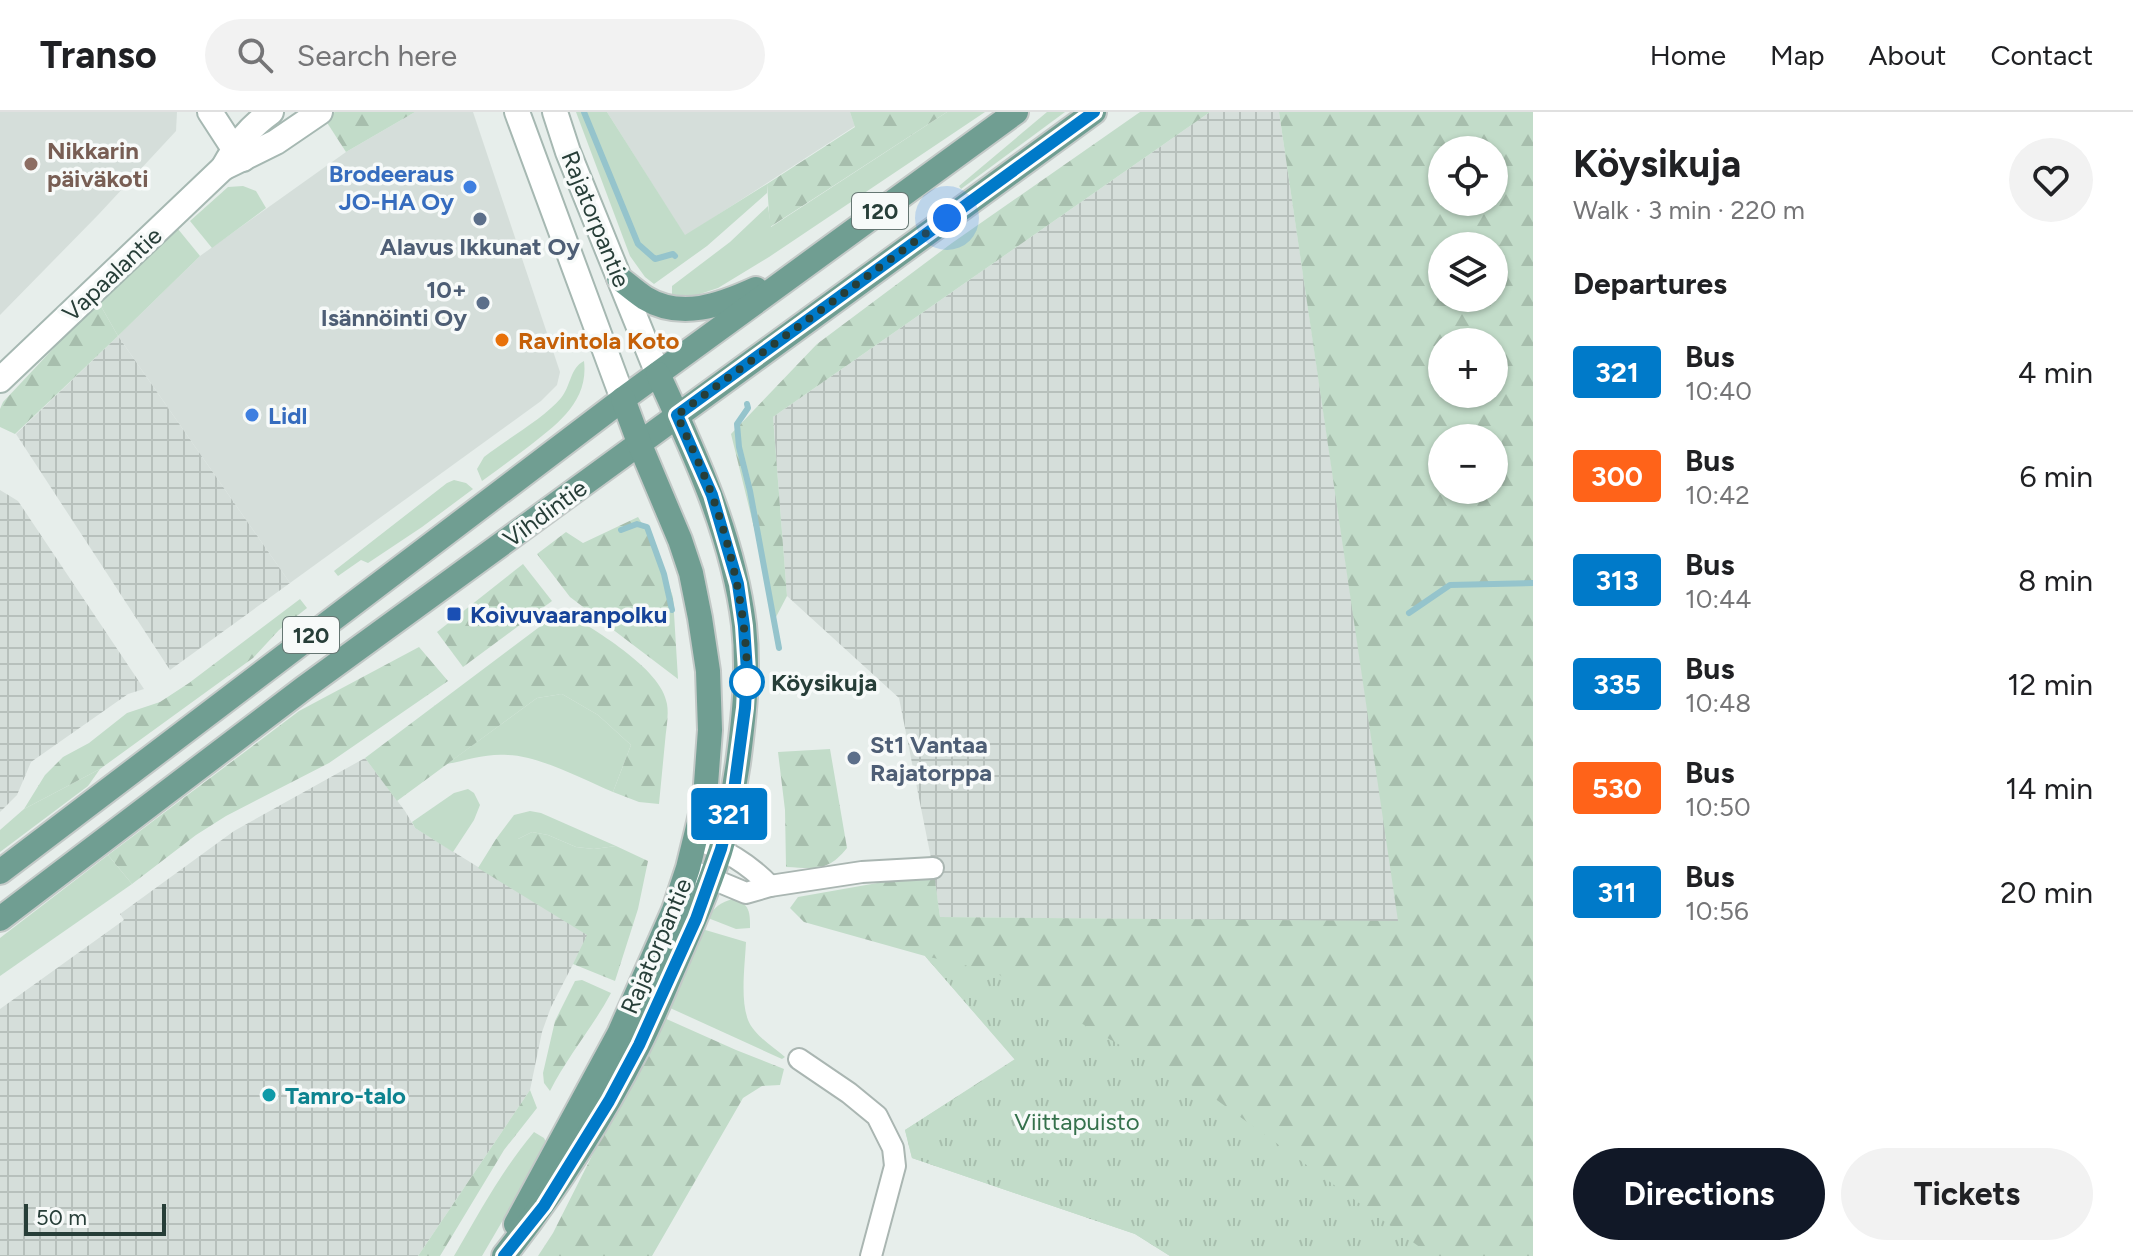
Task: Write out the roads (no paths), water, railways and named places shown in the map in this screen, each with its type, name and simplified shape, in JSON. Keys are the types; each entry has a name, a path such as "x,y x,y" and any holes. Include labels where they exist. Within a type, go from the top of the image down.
{"main road":[{"path":"210,112 240,157"},
{"path":"240,157 243,120 271,112"},
{"name":"Vapaalantie","path":"0,380 240,157 320,112"},
{"name":"Rajatorpantie","path":"502,1256 532,1191 619,1034 674,910 705,798 710,730 706,658 691,573 640,445 517,112"},
{"name":"Rajatorpantie","path":"502,1256 544,1206 609,1101 639,1045 696,919 721,849 732,805 747,671 738,584 712,495 658,374 568,152 555,112"},
{"name":"Vihdintie","path":"0,872 623,399 1016,112"},
{"name":"Vihdintie","path":"0,919 304,688 1094,112"},
{"path":"619,278 659,305 688,309 729,301 802,268"}],"street":[{"path":"695,839 721,849 756,871 770,886"},
{"path":"688,868 746,893 770,886 862,872 933,868"},
{"path":"799,1059 877,1116 893,1148 895,1166 871,1256"}],"waterway":[{"path":"584,112 638,244 655,259 675,256"},
{"path":"747,404 748,408 737,424 739,447 779,648"},
{"path":"621,530 637,524 647,527 664,574 672,610"},
{"path":"1409,613 1450,585 1533,583"}],"place":[{"name":"Nikkarin päiväkoti","path":"31,164"},
{"name":"Brodeeraus JO-HA Oy","path":"470,187"},
{"name":"Alavus Ikkunat Oy","path":"480,219"},
{"name":"10+ Isännöinti Oy","path":"483,303"},
{"name":"Ravintola Koto","path":"502,340"},
{"name":"Lidl","path":"252,415"},
{"name":"Koivuvaaranpolku","path":"454,614"},
{"name":"Köysikuja","path":"747,682"},
{"name":"St1 Vantaa Rajatorppa","path":"854,758"},
{"name":"Tamro-talo","path":"269,1095"}],"park label":[{"name":"Viittapuisto","path":"1077,1121"}]}
